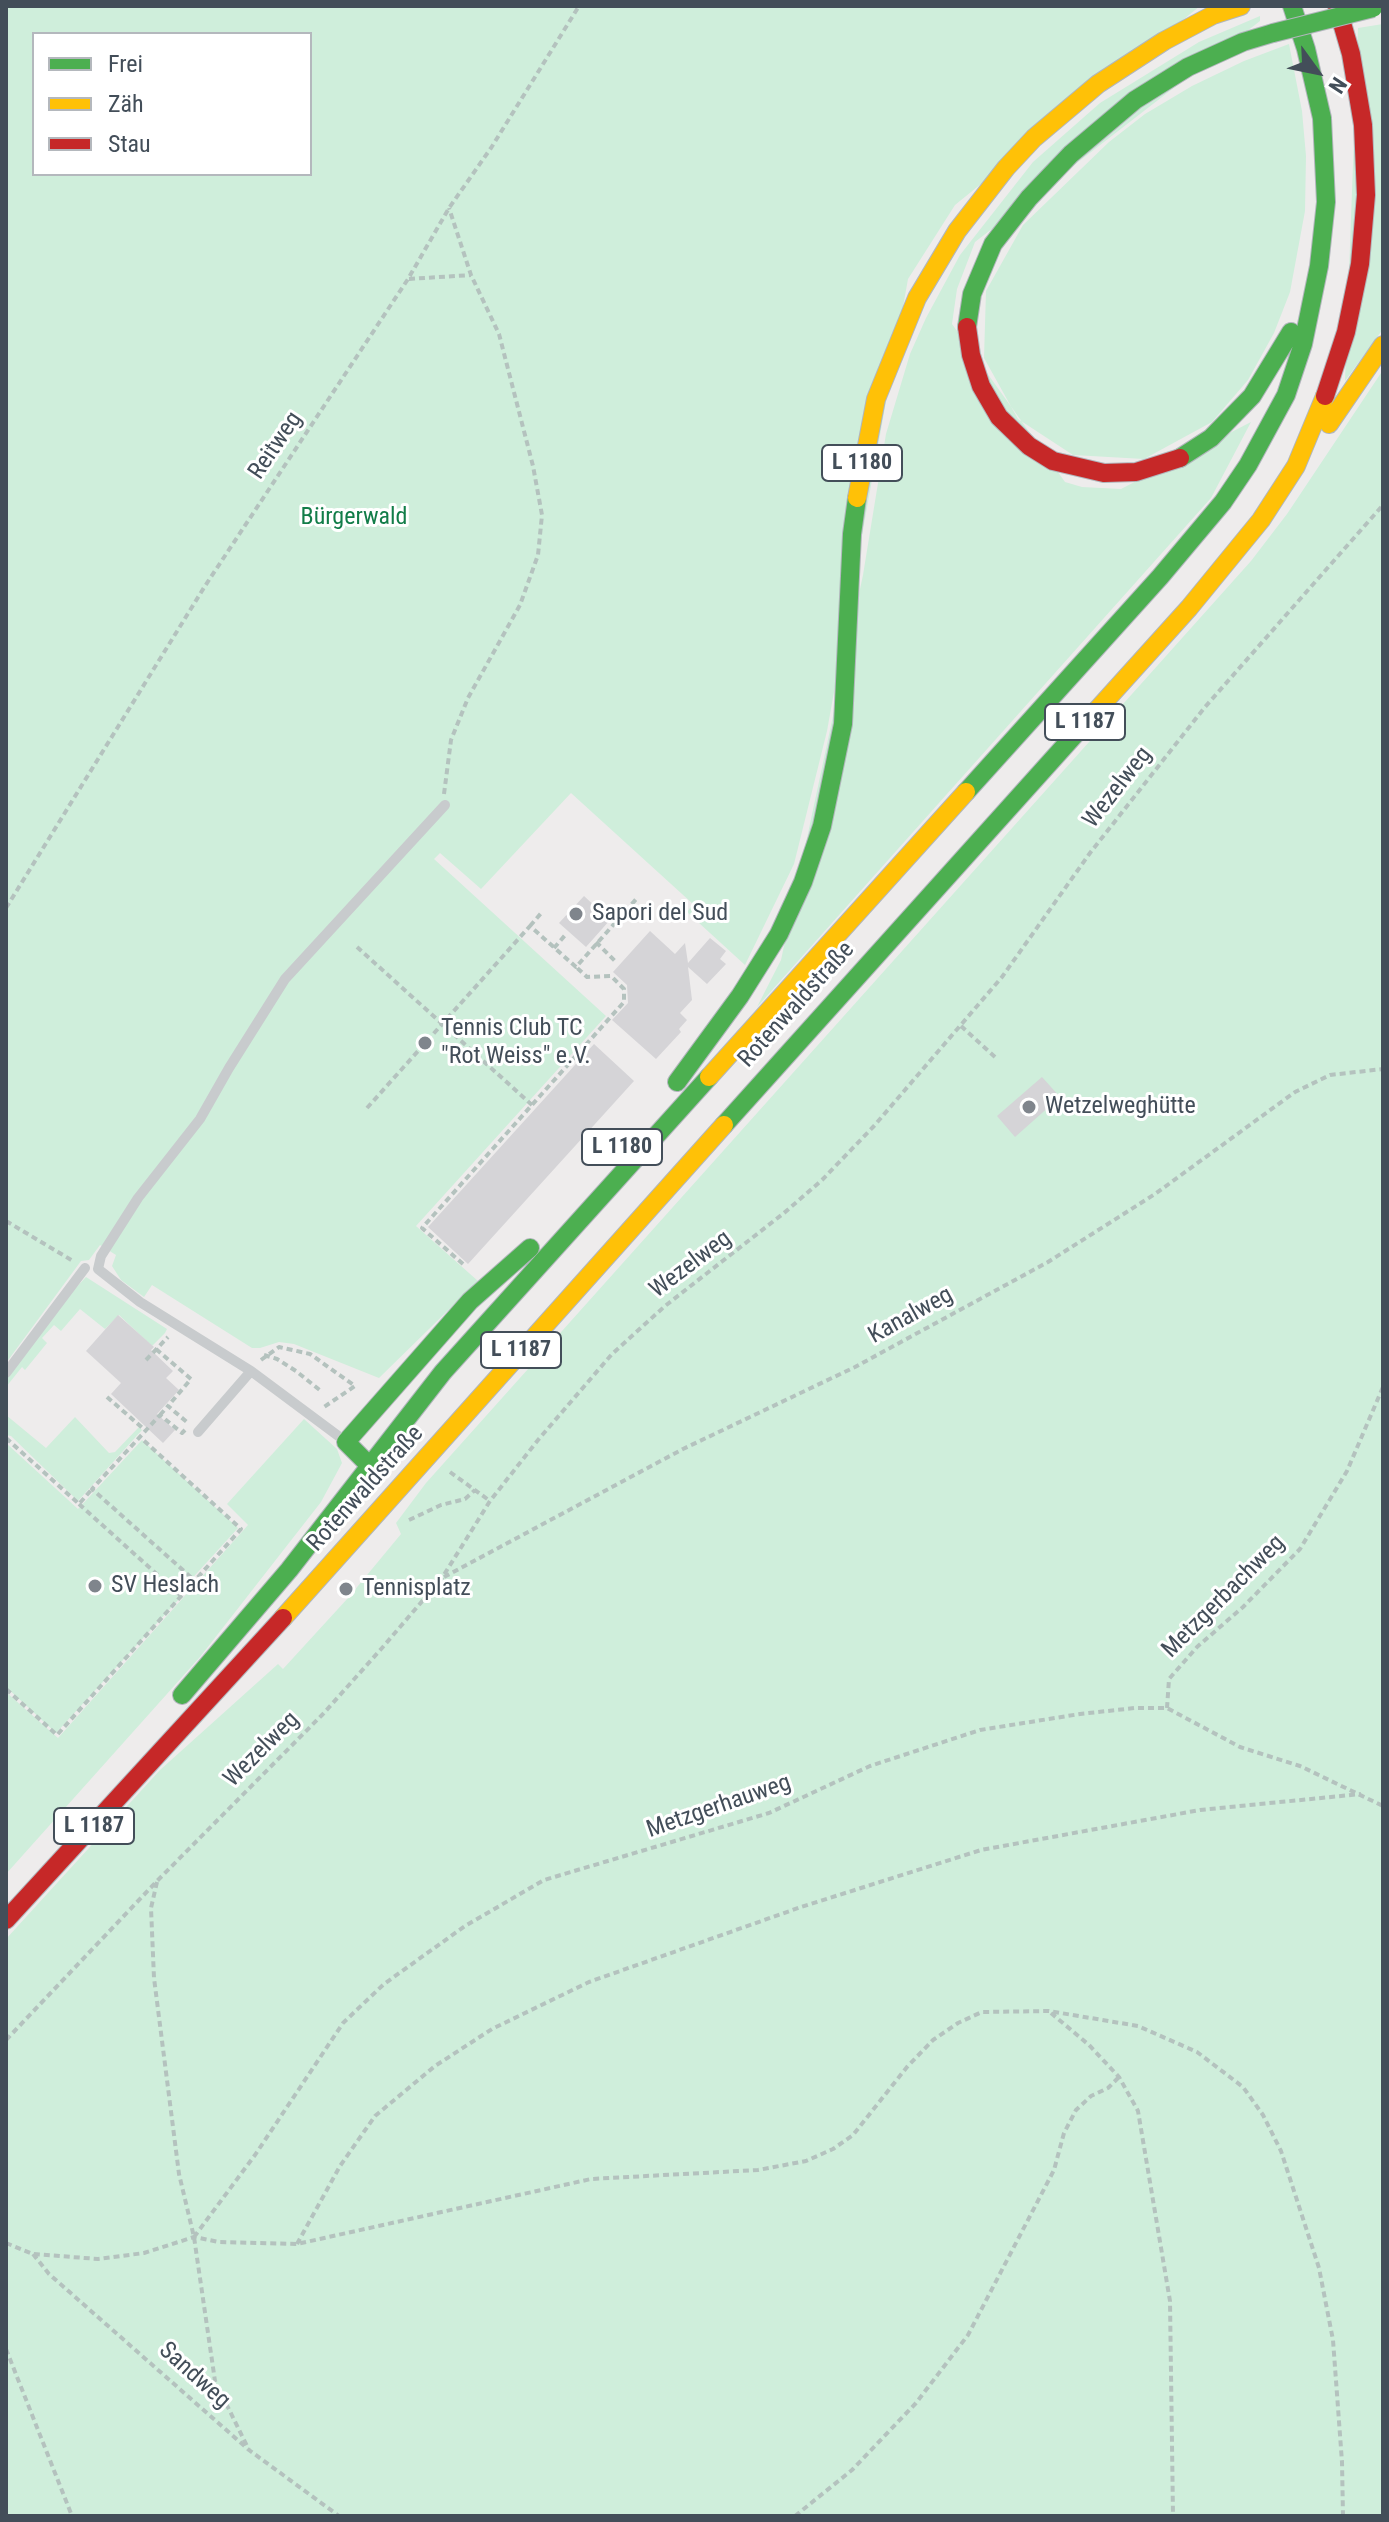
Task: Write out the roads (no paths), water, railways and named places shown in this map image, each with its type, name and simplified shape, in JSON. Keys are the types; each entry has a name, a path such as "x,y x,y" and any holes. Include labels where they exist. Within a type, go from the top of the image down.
{"highway":[{"name":"L 1180","path":"661,1101 702,1050 759,968 793,905 817,840 831,791 843,724 852,534 861,466 876,399 917,298 965,220 1034,138 1098,84 1164,41 1213,15 1241,6"},
{"name":"L 1187","path":"1292,6 1322,118 1326,202 1314,293"},
{"name":"Rotenwaldstraße","path":"6,1920 252,1653 1189,608 1261,520 1296,466 1330,381 1346,332 1364,230 1363,125 1351,54 1337,6"},
{"path":"1314,293 1266,375 1227,424 1184,456 1136,472 1083,470 1053,461 1029,446 999,417 981,386 971,355 967,327 972,294 985,260 1003,229 1049,176 1135,100 1188,67 1243,42 1306,23 1378,7"},
{"name":"Rotenwaldstraße","path":"173,1704 289,1570 443,1372 1160,577 1223,502 1248,465 1286,395 1303,344 1314,293"},
{"path":"1296,466 1327,427 1383,345"},
{"name":"L 1180","path":"506,1304 539,1240 635,1132"},
{"name":"Rotenwaldstraße","path":"370,1466 346,1442 470,1301 539,1240"}],"lane":[{"path":"346,1442 251,1371 140,1302 98,1269 101,1256 138,1198 200,1119 285,979 445,805"},
{"path":"6,1373 85,1268"},
{"path":"198,1432 251,1371"}],"place":[{"name":"Sapori del Sud","path":"576,914"},
{"name":"Tennis Club TC \"Rot Weiss\" e.V.","path":"425,1043"},
{"name":"Wetzelweghütte","path":"1029,1107"},
{"name":"SV Heslach","path":"95,1586"},
{"name":"Tennisplatz","path":"346,1589"}],"park label":[{"name":"Bürgerwald","path":"354,518"}]}
